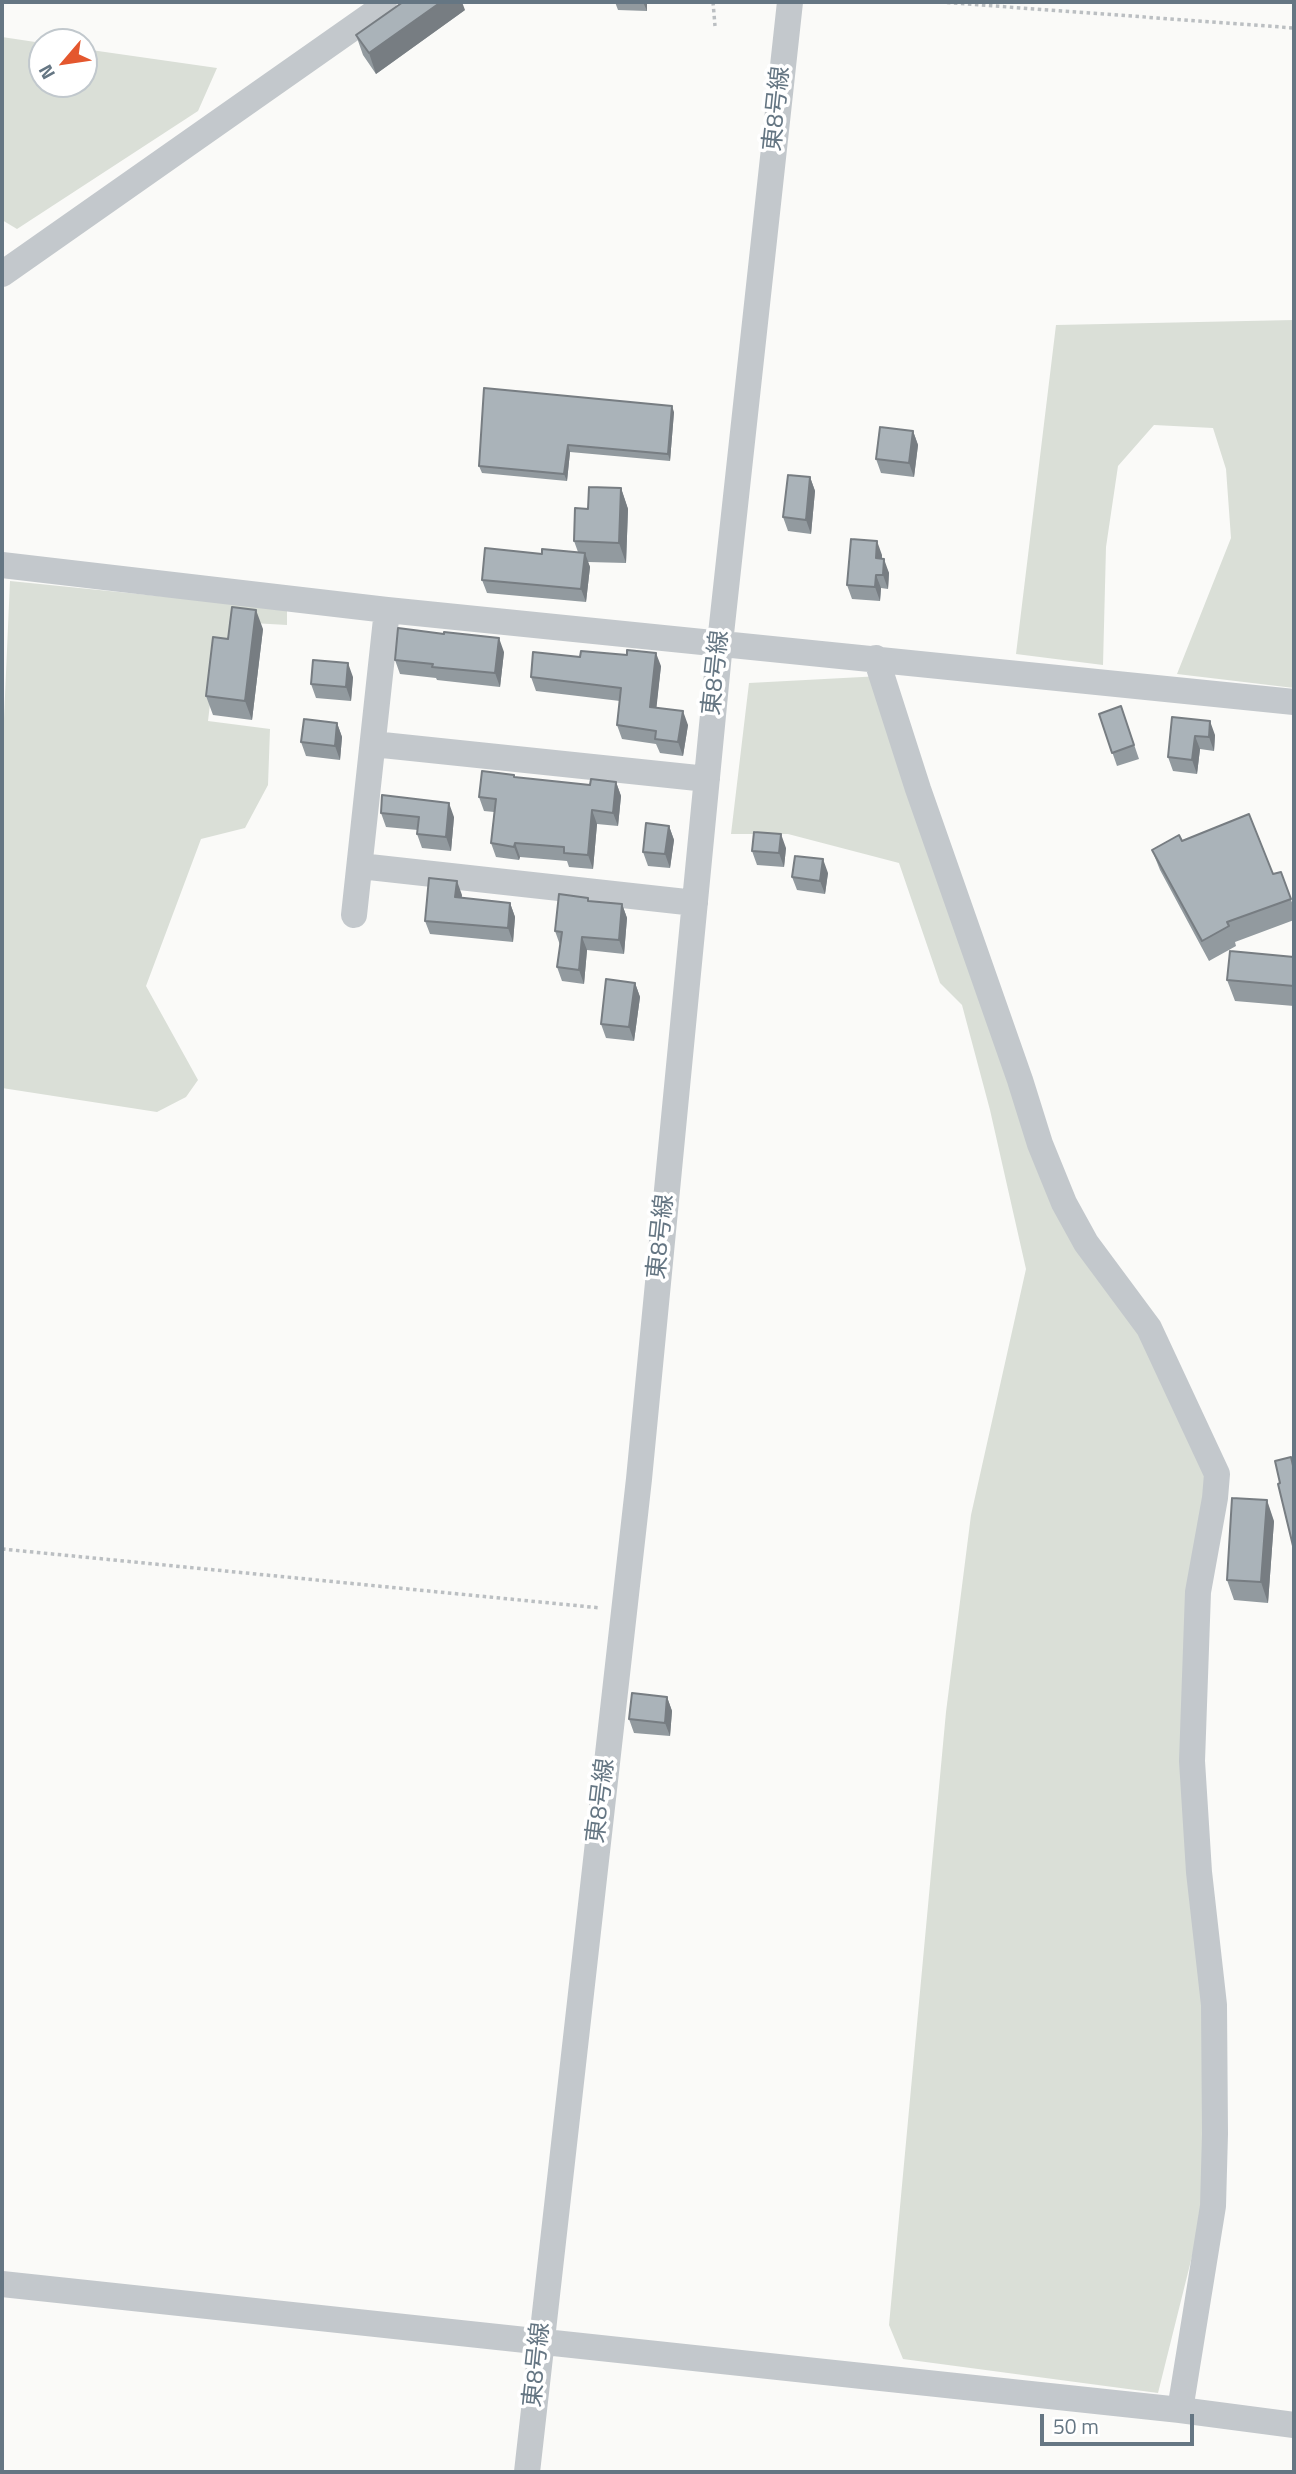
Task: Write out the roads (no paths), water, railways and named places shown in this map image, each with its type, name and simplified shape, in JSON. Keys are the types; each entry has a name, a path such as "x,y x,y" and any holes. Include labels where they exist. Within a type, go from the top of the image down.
{"street":[{"path":"2,274 374,13 384,2"},
{"name":"東8号線","path":"527,2472 639,1479 720,643 790,2"},
{"path":"2,565 387,610 1294,702"},
{"path":"354,915 387,610"},
{"path":"876,658 1040,1144 1064,1203 1086,1243 1149,1328 1217,1474 1198,1592 1192,1761 1199,1872 1214,2005 1213,2206 1180,2410"},
{"path":"373,744 707,779"},
{"path":"360,866 695,903"},
{"path":"2,2284 540,2340 1180,2410 1294,2425"}]}
